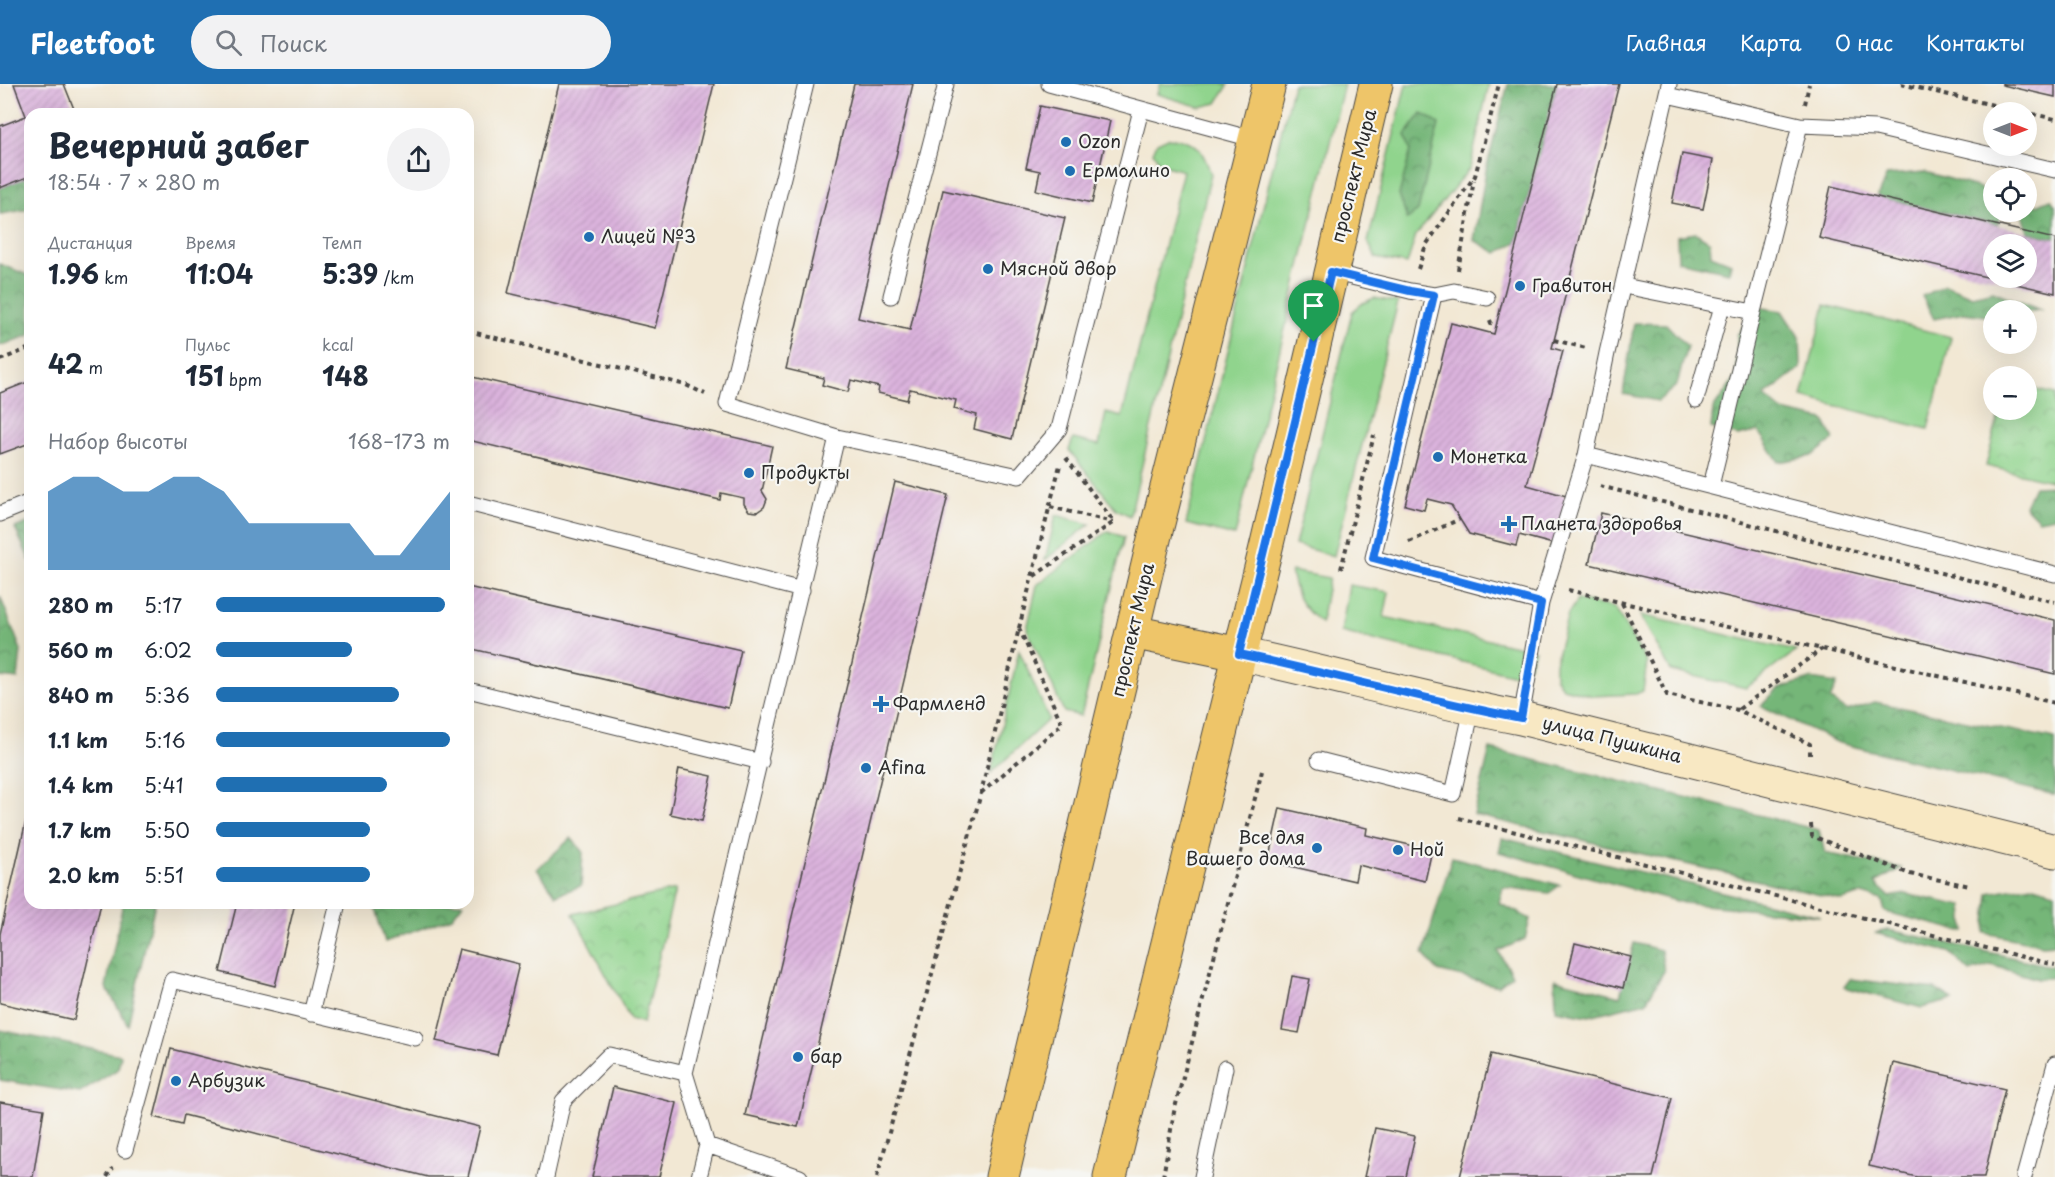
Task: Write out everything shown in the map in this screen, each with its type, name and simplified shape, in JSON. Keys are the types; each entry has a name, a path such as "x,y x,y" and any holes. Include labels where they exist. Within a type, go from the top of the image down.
{"main road":[{"name":"проспект Мира","path":"1002,1177 1132,632 1269,84"},
{"name":"проспект Мира","path":"1110,1177 1376,84"},
{"name":"улица Пушкина","path":"1132,632 1239,654"}],"street":[{"name":"улица Пушкина","path":"1239,654 1472,709 1521,718 2055,851"}],"lane":[{"path":"806,84 727,404 837,437 1019,476 1059,429 1141,110"},
{"path":"891,296 946,84"},
{"path":"1049,84 1256,140"},
{"path":"1521,718 1541,603 1586,455 1607,353 1668,89 1800,125 1876,128 2055,170"},
{"path":"1712,486 1800,125"},
{"path":"1331,272 1410,291 1434,295 1454,291 1486,298"},
{"path":"1624,286 1753,312"},
{"path":"1434,295 1373,558 1541,603"},
{"path":"1696,400 1722,306"},
{"path":"699,1177 707,1145 685,1073 837,437"},
{"path":"1586,455 2055,574"},
{"path":"0,514 24,504"},
{"path":"474,505 802,590"},
{"path":"474,691 761,762"},
{"path":"1319,760 1453,794 1472,709"},
{"path":"311,1014 337,909"},
{"path":"124,1150 172,980 415,1038"},
{"path":"546,1177 563,1101 609,1054 685,1073"},
{"path":"2025,1177 2055,1064"},
{"path":"1202,1177 1224,1068"},
{"path":"707,1145 800,1177"}],"path":[{"path":"1901,84 2055,119"},
{"path":"1454,291 1475,176"},
{"path":"474,333 686,385 727,404"},
{"path":"1554,340 1607,353"},
{"path":"0,360 24,350"},
{"path":"877,1177 981,793 1019,628 1063,454 1114,522"},
{"path":"1579,481 2055,602"},
{"path":"1050,507 1114,522"},
{"path":"1033,576 1114,522"},
{"path":"1547,586 2055,703"},
{"path":"1622,602 1666,695 1738,710 1822,649"},
{"path":"981,793 1062,724 1019,628"},
{"path":"1163,1177 1174,1112 1262,771"},
{"path":"1451,816 2055,964"}],"green space":[{"path":"1160,84 1229,84 1217,103 1200,107 1157,94"},
{"path":"1293,84 1344,84 1235,536 1186,524"},
{"path":"1406,84 1489,84 1470,168 1416,235 1407,264 1376,258 1368,242"},
{"path":"1508,84 1557,84 1517,242 1497,253 1474,240 1486,170"},
{"path":"1422,113 1439,124 1418,211 1407,219 1399,195 1411,150 1406,135"},
{"path":"1168,138 1186,140 1197,147 1205,158 1211,174 1130,516 1116,509 1069,450 1073,439 1099,445 1106,413 1122,417 1183,171 1160,164 1153,152 1157,143"},
{"path":"1925,172 1980,188 1983,191 1983,222 1877,197 1887,175"},
{"path":"24,178 24,210 0,214 0,188"},
{"path":"2051,199 2055,206 2055,239 2028,232 2025,222 2037,222 2037,205"},
{"path":"1696,233 1710,242 1711,255 1731,263 1729,272 1678,261 1677,236"},
{"path":"0,264 24,274 24,337 0,346"},
{"path":"1945,285 1972,296 1993,291 2015,300 1983,300 1983,316 1964,313 1934,319 1922,296"},
{"path":"1374,298 1398,302 1334,556 1295,545 1352,312"},
{"path":"1825,305 1951,337 1928,429 1802,397"},
{"path":"1757,307 1782,311 1800,338 1801,368 1764,396 1782,411 1824,420 1834,439 1812,456 1779,462 1758,431 1738,436 1711,428 1713,409 1736,376 1737,335"},
{"path":"1634,323 1666,324 1687,346 1677,385 1658,401 1623,394"},
{"path":"2037,390 2055,394 2055,482 1986,466 1998,420 2037,420"},
{"path":"2055,486 2055,517 2039,520 2025,506 2034,487"},
{"path":"1056,515 1090,524 1045,560"},
{"path":"24,524 24,548 15,528"},
{"path":"1108,531 1124,537 1081,716 1064,712 1027,629 1037,585"},
{"path":"1291,571 1329,578 1321,623 1300,600"},
{"path":"1349,585 1389,592 1384,617 1535,650 1529,666 1515,675 1341,632"},
{"path":"0,596 21,650 18,679 0,677"},
{"path":"1577,600 1615,608 1647,663 1643,691 1636,694 1593,696 1563,688 1555,677 1555,663 1568,614"},
{"path":"1640,615 1796,651 1746,688 1671,671"},
{"path":"1019,650 1049,719 991,773"},
{"path":"1810,679 1837,683 1830,700 1847,711 1875,702 2055,739 2055,795 1839,743 1761,706 1778,689"},
{"path":"1490,749 1819,830 1825,853 1901,868 1875,883 1890,897 1906,894 1963,906 1965,932 1885,912 1882,900 1862,894 1842,900 1474,815"},
{"path":"571,838 583,851 581,886 556,895 537,869"},
{"path":"1502,838 1820,916 1683,903 1499,852"},
{"path":"1452,857 1560,885 1549,893 1503,887 1499,903 1530,919 1525,939 1498,951 1512,975 1498,986 1438,971 1423,954"},
{"path":"2031,885 2055,892 2055,944 2043,945 1985,933 1989,893"},
{"path":"675,890 643,1023 630,1019 573,914"},
{"path":"122,909 154,909 128,1025 106,987"},
{"path":"375,909 458,909 452,917 385,942"},
{"path":"1889,930 2055,967 2055,977 2038,979 1991,965 1970,972 1949,952 1875,933"},
{"path":"1634,943 1661,950 1664,971 1646,1002 1589,1016 1556,1010 1555,979 1620,996"},
{"path":"1850,979 1935,989 1953,1000 1922,1008 1844,987"},
{"path":"0,1030 121,1055 118,1069 80,1093 0,1080"}],"building":[{"path":"14,84 64,84 74,108 24,108 24,111"},
{"path":"559,84 714,84 655,328 508,293"},
{"path":"854,84 913,84 858,318 910,330 943,190 1065,218 1012,439 974,429 977,415 954,409 956,400 910,389 907,400 878,393 879,387 851,380 848,392 822,385 824,378 786,369"},
{"path":"1557,84 1619,84 1552,348 1563,351 1527,485 1570,497 1557,545 1519,535 1516,546 1469,534 1451,505 1427,499 1424,510 1405,505 1451,323 1494,334"},
{"path":"2055,84 2055,97 2002,85"},
{"path":"1040,106 1110,121 1092,203 1036,190 1040,171 1026,168"},
{"path":"24,117 24,178 0,188 0,126"},
{"path":"1682,154 1713,160 1703,209 1672,203"},
{"path":"1831,186 2034,234 1983,234 1983,276 1819,238"},
{"path":"2037,235 2055,239 2055,293 2034,288 2037,288"},
{"path":"474,377 772,446 762,491 767,499 764,507 757,512 749,511 744,504 744,498 721,493 720,500 474,441"},
{"path":"24,383 24,445 0,454 0,393"},
{"path":"895,482 948,495 798,1127 745,1115"},
{"path":"1601,513 2055,620 2055,674 1589,564"},
{"path":"474,588 741,650 728,708 474,649"},
{"path":"679,769 712,776 702,821 670,814"},
{"name":"Все для Вашего дома","path":"1280,808 1367,828 1366,835 1432,850 1425,881 1358,865 1355,881 1268,861"},
{"path":"24,830 24,909 100,909 74,1020 0,1003 0,934"},
{"path":"236,909 294,909 275,986 220,972"},
{"path":"1575,943 1631,957 1623,988 1568,973"},
{"path":"459,949 519,964 497,1055 436,1041"},
{"path":"1292,976 1310,979 1299,1033 1282,1030"},
{"path":"171,1049 480,1127 468,1177 428,1177 184,1115 182,1124 154,1117"},
{"path":"1491,1054 1672,1098 1653,1177 1460,1177"},
{"path":"1893,1063 2005,1089 1984,1177 1917,1177 1869,1166"},
{"path":"613,1087 677,1103 659,1177 592,1177"},
{"path":"0,1102 44,1109 33,1177 0,1177"},
{"path":"1375,1128 1415,1136 1406,1177 1364,1177"}],"place":[{"name":"Ozon","path":"1066,142"},
{"name":"Ермолино","path":"1070,171"},
{"name":"Лицей №3","path":"589,237"},
{"name":"Мясной двор","path":"988,269"},
{"name":"Гравитон","path":"1520,286"},
{"name":"Монетка","path":"1438,457"},
{"name":"Продукты","path":"749,473"},
{"name":"Планета здоровья","path":"1509,524"},
{"name":"Фармленд","path":"881,704"},
{"name":"Afina","path":"866,768"},
{"name":"Все для Вашего дома","path":"1317,848"},
{"name":"Ной","path":"1398,850"},
{"name":"бар","path":"798,1057"},
{"name":"Арбузик","path":"176,1081"}],"route":[{"path":"1331,272 1434,295 1373,558 1541,603 1521,718 1472,709 1239,654 1314,342 1331,272"}]}
